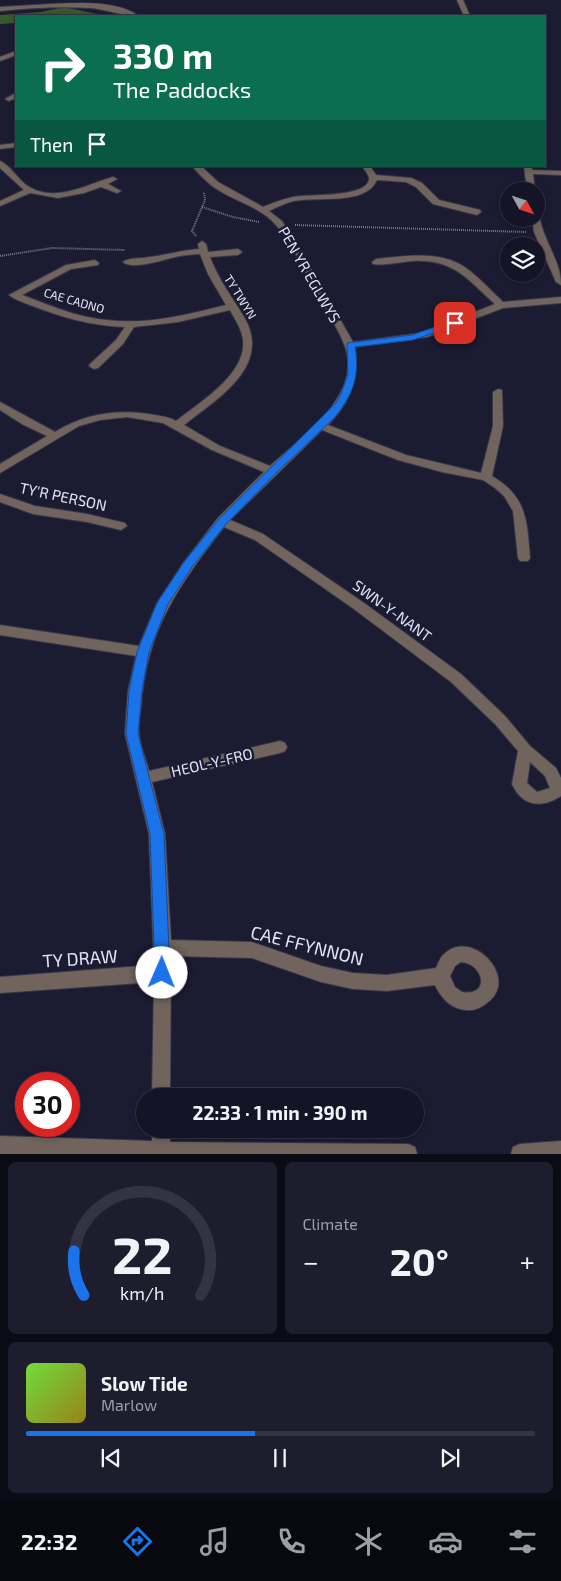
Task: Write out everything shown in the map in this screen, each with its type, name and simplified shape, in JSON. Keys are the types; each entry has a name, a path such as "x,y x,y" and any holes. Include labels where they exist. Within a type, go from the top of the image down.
{"street":[{"path":"0,9 64,0 105,4 129,10 135,15"},
{"path":"460,0 467,15"},
{"path":"0,59 15,53"},
{"path":"0,147 15,145"},
{"path":"0,163 20,183 31,190 50,194 82,192 112,179"},
{"name":"PEN YR EGLWYS","path":"162,1088 163,948 157,834 132,734 135,691 143,652 163,603 188,565 222,521 321,426 340,404 350,384 353,364 350,345 280,224 264,210 215,184 197,167"},
{"path":"264,210 292,200 358,192 372,184 373,177 367,167"},
{"path":"530,182 529,169 561,173"},
{"path":"373,177 408,180 419,185 436,202 477,212"},
{"path":"102,184 117,191"},
{"path":"0,204 31,190"},
{"path":"537,228 561,282"},
{"path":"127,262 152,260 179,253 204,250 238,252"},
{"name":"TY TWYN","path":"177,425 225,387 245,362 248,352 247,332 214,280 204,250"},
{"path":"376,262 430,259 453,264 464,271 501,305"},
{"name":"CAE CADNO","path":"95,263 69,268 28,286 14,295 87,320 130,325 180,319 232,308"},
{"path":"350,345 424,335 501,305 561,300"},
{"path":"94,366 120,342 130,325"},
{"path":"486,477 498,426 498,392"},
{"path":"0,405 26,422 53,435"},
{"path":"0,469 53,435 80,422 113,415 154,417 177,425 216,448 272,471"},
{"path":"321,426 409,461 486,477 506,490 516,503 520,517 524,558"},
{"name":"TY'R PERSON","path":"0,498 33,510 87,518 121,526"},
{"name":"SWN-Y-NANT","path":"222,521 259,537 359,606 456,678 500,720 525,750"},
{"path":"0,630 143,652"},
{"name":"HEOL-Y-FRO","path":"144,778 280,747"},
{"name":"CAE FFYNNON","path":"163,948 252,950 321,974 353,980 387,983 441,976"},
{"name":"TY DRAW","path":"0,985 162,973"},
{"path":"161,1138 161,1151"},
{"path":"0,1145 107,1151 408,1154"},
{"path":"520,1154 561,1150"}],"path":[{"path":"192,231 205,200 204,187"},
{"path":"202,206 256,222 280,224 538,232"},
{"path":"0,256 52,248 128,250"}],"green space":[{"path":"64,7 102,15 15,15 15,23 0,24 0,15 41,12"}],"route":[{"path":"162,973 163,948 157,834 132,734 135,691 143,652 163,603 188,565 222,521 321,426 340,404 346,394 352,374 353,364 350,345 413,337 433,332 455,323"}]}
